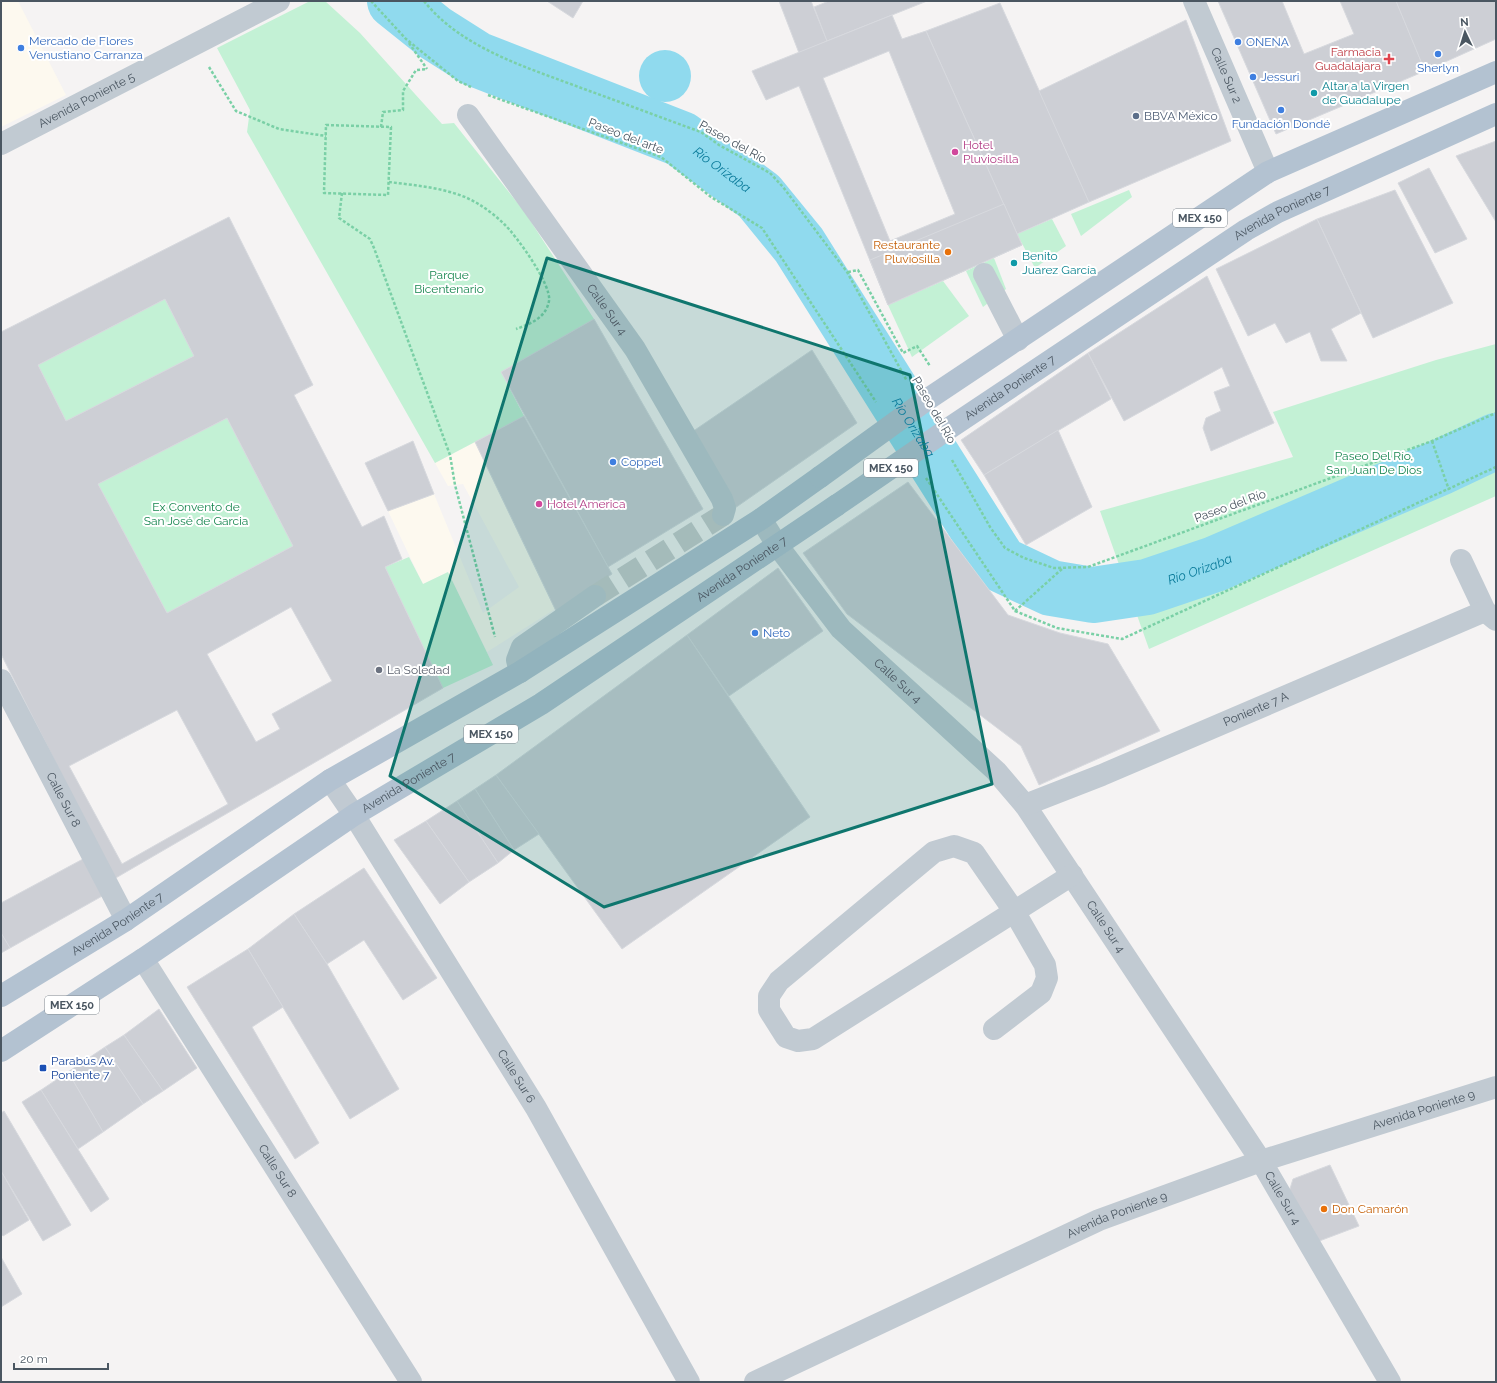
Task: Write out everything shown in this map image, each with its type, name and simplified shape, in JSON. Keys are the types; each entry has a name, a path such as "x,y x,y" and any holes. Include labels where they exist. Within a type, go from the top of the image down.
{"main road":[{"name":"Avenida Poniente 7","path":"1,996 126,920 330,780 520,672 761,519 925,401 1268,172 1496,72"},
{"name":"Avenida Poniente 7","path":"1,1051 143,959 354,815 541,704 1246,230 1278,212 1496,114"}],"street":[{"name":"Avenida Poniente 5","path":"1,144 279,1"},
{"name":"Calle Sur 2","path":"1194,1 1268,172"},
{"name":"Calle Sur 4","path":"468,115 635,349 722,499 725,508 723,515"},
{"path":"984,274 1018,340"},
{"name":"Calle Sur 4","path":"761,519 777,546 842,629 996,771 1026,805 1261,1161 1390,1382"},
{"path":"1461,560 1491,616"},
{"path":"520,672 517,660 518,652 522,647 595,596"},
{"name":"Poniente 7 A","path":"1026,805 1102,776 1491,616"},
{"name":"Calle Sur 8","path":"1,680 126,920"},
{"name":"Calle Sur 6","path":"330,780 354,815 536,1108 689,1382"},
{"path":"994,1028 1041,993 1048,978 1044,964 1014,912 974,853 954,846 934,852 779,981 769,996 769,1010 786,1037 798,1041 812,1039 1014,912 1072,875"},
{"name":"Calle Sur 8","path":"143,959 411,1382"},
{"name":"Avenida Poniente 9","path":"754,1382 1099,1220 1261,1161 1496,1087"}],"path":[{"path":"371,1 406,39 427,69 416,70 403,91 403,110 383,112 381,127"},
{"name":"Paseo del Río","path":"424,1 432,10 468,40 529,68 701,132 719,145 770,173 783,186 847,272 908,383"},
{"path":"406,39 458,81 478,90"},
{"path":"195,45 236,111 279,129 326,136"},
{"name":"Paseo del arte","path":"484,93 497,100 661,156 711,197 762,228 879,406"},
{"path":"326,125 381,127 391,127 388,195 324,193 326,125"},
{"path":"389,182 445,190 479,204 504,224 529,257 548,287 549,301 543,315 534,322 516,329"},
{"path":"342,193 339,218 370,239 450,455 455,485 496,638"},
{"path":"847,272 858,270 903,353 917,346 930,366"},
{"name":"Paseo del Río","path":"951,458 990,527 1005,548 1024,558 1054,568 1062,569 1088,567 1432,442 1496,413"},
{"path":"1432,442 1448,488"},
{"path":"922,472 1015,611 1057,628 1122,639 1496,467"},
{"path":"1015,611 1062,569"}],"highlighted area":[{"path":"547,258 910,375 992,784 604,907 390,776"}],"shaded area":[{"name":"Mercado de Flores Venustiano Carranza","path":"1,1 18,1 66,95 1,127"},
{"path":"475,442 555,609 487,652 448,572 423,584 388,511 434,494 483,613 519,587 463,484 448,486 435,463"}],"green space":[{"name":"Parque Bicentenario","path":"310,1 325,1 360,33 442,124 454,123 524,211 594,319 501,372 524,416 435,463 247,132 250,110 217,48"},
{"path":"1129,190 1132,197 1081,236 1071,214"},
{"path":"1052,219 1066,246 1035,268 1017,234"},
{"path":"994,258 1006,289 983,307 966,271"},
{"path":"943,281 969,316 912,357 888,305"},
{"path":"165,299 194,356 66,421 38,365"},
{"name":"Paseo Del Río, San Juan De Dios","path":"1496,344 1496,496 1149,649 1100,511 1293,457 1273,412 1436,360"},
{"name":"Ex Convento de San José de Garcia","path":"227,418 293,546 167,613 98,484"},
{"path":"409,557 423,584 448,572 493,665 443,688 385,567"}],"water":[{"path":"665,50 675,52 683,58 689,66 691,76 689,86 683,94 675,100 665,102 655,100 647,94 641,86 639,76 641,66 647,58 655,52"}],"building":[{"path":"547,1 583,1 573,18"},
{"path":"779,1 811,1 827,41 799,53"},
{"path":"829,1 927,1 827,41 814,7"},
{"path":"1218,1 1282,1 1304,54 1354,34 1340,1 1396,1 1425,71 1276,134"},
{"path":"1396,1 1496,1 1496,39 1425,71"},
{"path":"1000,3 1089,202 1017,234 926,31"},
{"name":"Hotel Pluviosilla","path":"892,15 902,39 926,31 1022,245 888,305 799,86 766,100 752,71","holes":["889,51 955,214 890,241 823,78"]},
{"name":"BBVA México","path":"1186,20 1231,141 1089,202 1039,91"},
{"path":"1496,141 1496,222 1456,156"},
{"path":"1429,168 1467,239 1435,253 1398,183"},
{"path":"1395,190 1453,303 1373,338 1317,219"},
{"name":"Restaurante Pluviosilla","path":"1004,204 1022,245 888,305 870,260"},
{"name":"Ex Convento de San José de Garcia","path":"229,217 313,385 294,395 362,527 384,516 402,559 385,567 443,688 114,879 1,654 1,332","holes":["165,299 194,356 66,421 38,365","227,418 293,546 167,613 98,484","291,607 332,681 272,714 280,729 256,742 207,654","177,710 228,804 122,864 69,766"]},
{"path":"1317,219 1361,313 1331,329 1347,361 1321,361 1310,332 1286,343 1275,323 1248,336 1216,269"},
{"path":"1207,276 1274,423 1211,451 1203,428 1206,418 1221,411 1214,392 1230,386 1222,367 1124,421 1088,353"},
{"name":"Coppel","path":"594,319 703,509 608,567 501,372"},
{"path":"812,350 857,423 735,508 689,434"},
{"path":"1088,353 1111,399 984,475 961,440"},
{"name":"Hotel America","path":"524,416 612,574 556,611 475,442"},
{"path":"1058,430 1092,507 1026,545 984,475"},
{"path":"413,441 434,494 388,511 365,463"},
{"path":"908,482 1008,615 1060,633 1108,644 1160,731 1039,785 1021,746 847,614 803,553"},
{"name":"Neto","path":"778,568 823,631 729,696 687,635"},
{"path":"687,635 810,817 622,949 496,775"},
{"path":"496,775 539,834 514,850 475,789"},
{"path":"475,789 514,850 498,863 457,801"},
{"path":"457,801 498,863 469,882 426,821"},
{"path":"426,821 469,882 440,904 394,840"},
{"path":"83,859 104,895 10,948 1,933 1,903"},
{"path":"364,868 437,978 403,1000 364,940 327,964 294,914"},
{"path":"294,914 327,964 399,1089 350,1119 248,949"},
{"path":"1,933 10,948 1,953"},
{"path":"248,949 283,1007 252,1027 319,1143 295,1159 187,987"},
{"path":"159,1009 197,1068 163,1091 124,1035"},
{"path":"124,1035 163,1091 143,1104 105,1047"},
{"path":"105,1047 143,1104 103,1132 68,1072"},
{"path":"68,1072 103,1132 78,1149 41,1090"},
{"path":"41,1090 109,1199 91,1212 22,1102"},
{"path":"4,1111 71,1225 43,1241 1,1171 1,1113"},
{"name":"Don Camarón","path":"1330,1165 1359,1226 1314,1243 1289,1192 1293,1179"},
{"path":"1,1171 29,1220 3,1236 1,1234"},
{"path":"1,1257 22,1294 1,1307"}],"waterway":[{"name":"Río Orizaba","path":"395,1 435,33 476,59 681,139 759,196 799,245 1000,564 1051,588 1093,595 1147,587 1215,564 1441,467 1496,441"}],"tunnel":[{"path":"595,596 723,515"}],"place":[{"name":"ONENA","path":"1238,42"},
{"name":"Mercado de Flores Venustiano Carranza","path":"21,48"},
{"name":"Sherlyn","path":"1438,54"},
{"name":"Farmacia Guadalajara","path":"1389,59"},
{"name":"Jessuri","path":"1253,77"},
{"name":"Altar a la Virgen de Guadalupe","path":"1314,93"},
{"name":"Fundación Dondé","path":"1281,110"},
{"name":"BBVA México","path":"1136,116"},
{"name":"Hotel Pluviosilla","path":"955,152"},
{"name":"Restaurante Pluviosilla","path":"948,252"},
{"name":"Benito Juarez García","path":"1014,263"},
{"name":"Coppel","path":"613,462"},
{"name":"Hotel America","path":"539,504"},
{"name":"Neto","path":"755,633"},
{"name":"La Soledad","path":"379,670"},
{"name":"Parabús Av. Poniente 7","path":"43,1068"},
{"name":"Don Camarón","path":"1324,1209"}]}
